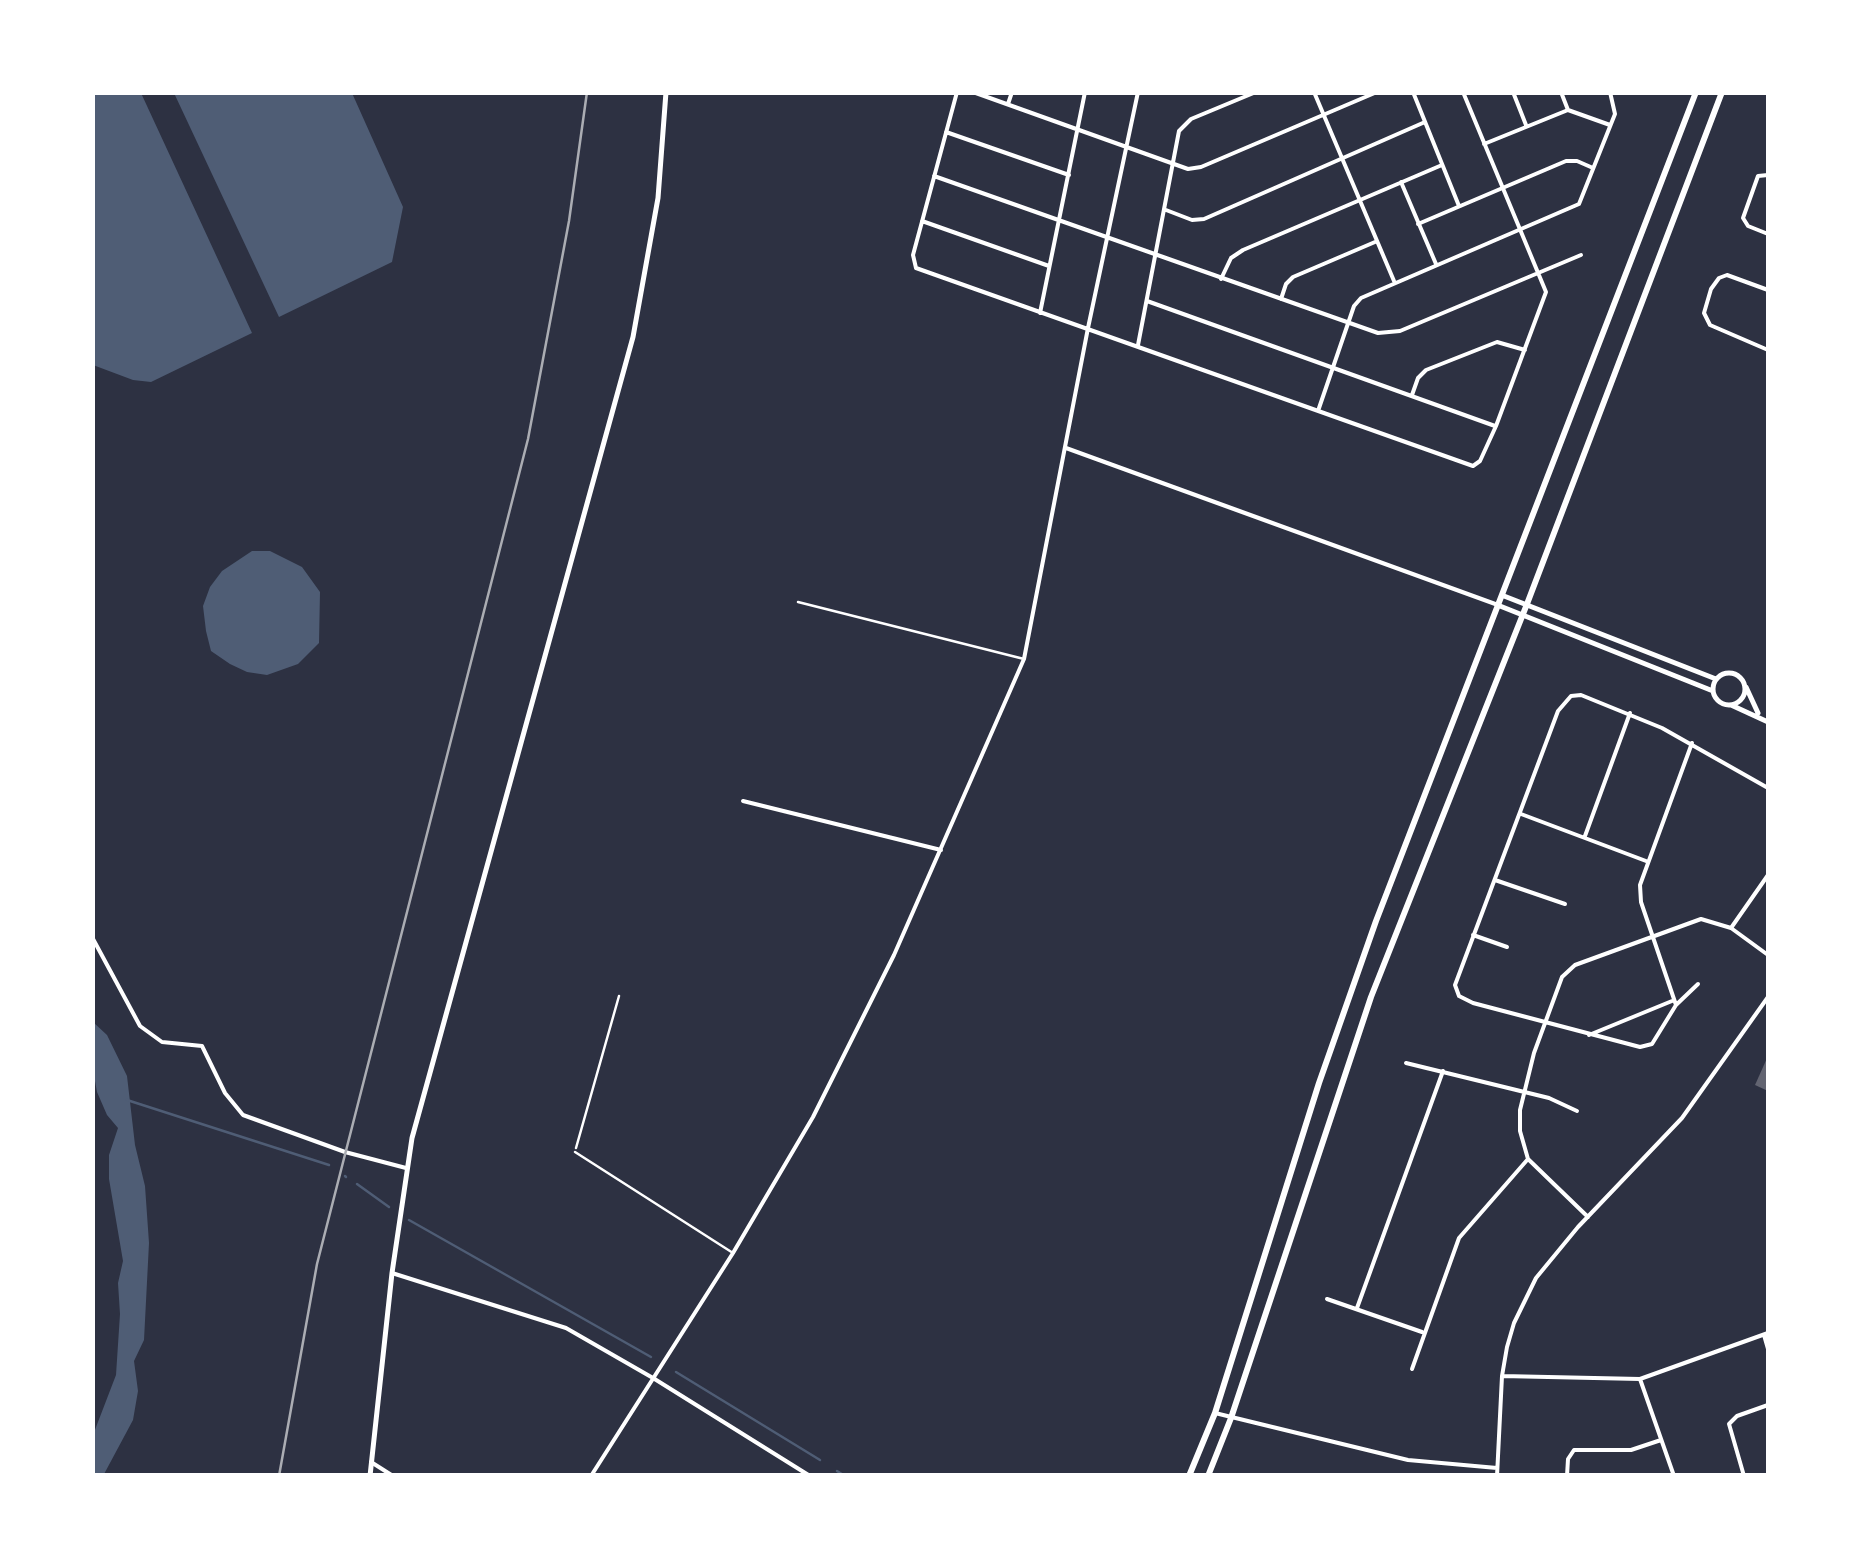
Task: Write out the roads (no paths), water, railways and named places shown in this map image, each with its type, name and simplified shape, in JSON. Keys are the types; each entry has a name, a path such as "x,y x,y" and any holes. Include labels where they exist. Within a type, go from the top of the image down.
{"main road":[{"path":"1189,1476 1215,1413 1347,1001 1696,92"},
{"path":"1208,1476 1231,1418 1365,1014 1722,92"}],"street":[{"path":"370,1476 406,1168 633,337 658,198 666,92"},
{"path":"958,92 913,255 916,268 1468,466 1480,461 1546,298 1463,92"},
{"path":"973,92 1188,169 1201,167 1377,92"},
{"path":"1008,104 1012,92"},
{"path":"1040,313 1085,92"},
{"path":"591,1476 733,1252 844,1059 1024,659 1138,92"},
{"path":"1138,346 1179,130 1186,122 1256,92"},
{"path":"1314,92 1395,283"},
{"path":"1413,92 1459,206"},
{"path":"1512,92 1526,127"},
{"path":"1561,92 1568,110"},
{"path":"1318,411 1357,301 1579,204 1615,110 1610,92"},
{"path":"1484,144 1568,110 1610,125"},
{"path":"1165,210 1192,220 1204,218 1425,122"},
{"path":"946,132 1069,175"},
{"path":"1418,224 1566,161 1593,168"},
{"path":"1221,279 1236,254 1442,165"},
{"path":"1768,175 1758,176 1742,218 1748,226 1768,234"},
{"path":"934,176 1378,333 1400,331 1581,255"},
{"path":"1401,182 1436,264"},
{"path":"922,220 1049,266"},
{"path":"1281,299 1286,284 1294,278 1376,241"},
{"path":"1768,290 1727,274 1711,289 1704,313 1710,325 1768,350"},
{"path":"1146,301 1496,426"},
{"path":"1412,395 1418,378 1426,370 1497,342 1524,350"},
{"path":"1066,448 1522,614 1713,692 1719,702 1768,722"},
{"path":"1482,599 1504,596 1716,679"},
{"path":"1713,692 1716,679 1726,673 1739,676 1760,716"},
{"path":"1732,705 1742,699 1745,687"},
{"path":"1692,743 1646,861 1640,892 1675,1003 1652,1044 1632,1046 1459,996 1456,980 1566,699 1581,695 1630,713 1692,743 1768,788"},
{"path":"1585,837 1630,713"},
{"path":"743,801 941,850"},
{"path":"1520,814 1646,861"},
{"path":"1731,928 1768,876"},
{"path":"1496,880 1565,904"},
{"path":"1588,1217 1528,1159 1519,1121 1543,1022 1568,970 1701,919 1731,928 1768,955"},
{"path":"1473,935 1507,947"},
{"path":"92,937 140,1026 162,1042 202,1046 225,1093 243,1114 345,1152 406,1168"},
{"path":"1588,1034 1675,1003 1698,984"},
{"path":"1497,1476 1502,1376 1514,1323 1527,1295 1548,1262 1682,1118 1768,997"},
{"path":"1406,1063 1524,1092 1562,1103 1577,1112"},
{"path":"1357,1308 1442,1071"},
{"path":"1412,1370 1464,1228 1528,1159"},
{"path":"392,1273 566,1328 810,1476"},
{"path":"1327,1299 1424,1333"},
{"path":"1502,1376 1640,1379 1766,1334 1768,1349"},
{"path":"1640,1379 1674,1476"},
{"path":"1744,1476 1730,1424 1737,1416 1768,1405"},
{"path":"1215,1413 1408,1460 1497,1468"},
{"path":"1567,1476 1568,1458 1574,1450 1638,1450 1661,1440"},
{"path":"371,1462 393,1476"}],"lane":[{"path":"798,602 1024,659"},
{"path":"574,1152 733,1252"}],"water":[{"path":"92,93 141,93 252,333 151,382 133,380 93,365"},
{"path":"174,93 352,93 403,207 392,262 279,317"},
{"path":"252,551 270,551 302,567 320,592 319,643 298,664 267,675 247,672 211,651 206,631 203,606 210,587 222,571"},
{"path":"93,1022 107,1035 127,1076 135,1145 145,1186 149,1243 144,1340 134,1361 138,1391 133,1420 103,1476 93,1475 93,1435 116,1375 118,1283 123,1261 109,1179 109,1155 118,1128 97,1092"}],"waterway":[{"path":"127,1100 329,1165"},
{"path":"357,1184 389,1207"},
{"path":"409,1220 651,1357"},
{"path":"676,1372 820,1460"},
{"path":"837,1471 845,1476"}],"railway":[{"path":"279,1476 317,1264 528,439 569,221 587,92"}]}
